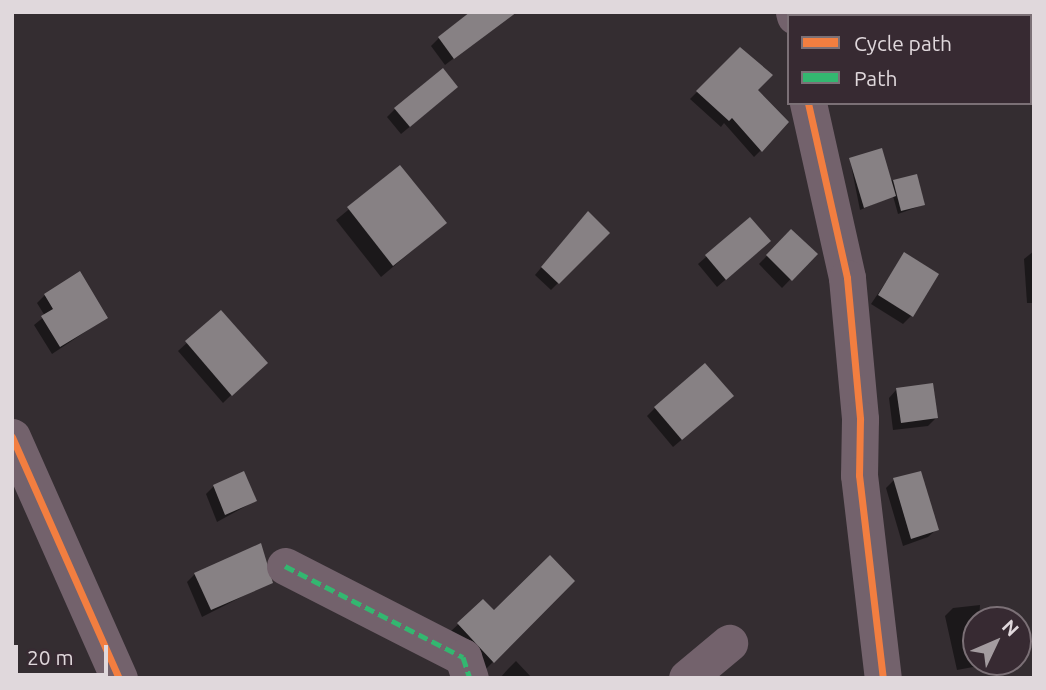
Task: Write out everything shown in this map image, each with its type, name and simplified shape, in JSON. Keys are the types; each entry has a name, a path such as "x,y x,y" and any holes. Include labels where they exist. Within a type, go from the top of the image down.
{"street":[{"path":"808,105 846,278 860,419 859,475 883,678"},
{"path":"12,437 119,678"},
{"path":"285,566 463,657 470,678"},
{"path":"687,678 729,643"}],"building":[{"path":"470,12 517,12 454,59 438,37"},
{"path":"740,47 773,75 758,90 789,122 762,152 732,118 729,121 696,91"},
{"path":"443,68 458,87 410,127 394,108"},
{"path":"882,148 896,196 864,208 849,158"},
{"path":"400,165 447,223 393,266 347,207"},
{"path":"917,174 925,205 901,211 893,180"},
{"path":"588,211 610,233 559,284 541,267"},
{"path":"750,217 771,241 726,280 705,255"},
{"path":"791,229 818,254 792,281 766,255"},
{"path":"904,252 939,274 913,317 878,295"},
{"path":"80,271 108,318 60,347 41,316 53,309 44,294"},
{"path":"221,310 268,363 232,396 185,341"},
{"path":"705,363 734,396 682,440 654,407"},
{"path":"933,383 938,418 901,423 896,388"},
{"path":"244,471 257,501 225,515 213,485"},
{"path":"921,471 939,530 911,539 893,478"},
{"path":"261,543 273,583 211,610 194,573"},
{"path":"550,555 575,581 494,663 457,623 483,599 494,610"}],"marked path":[{"path":"285,566 463,657 470,678"}],"cycle path":[{"path":"808,105 847,278 860,419 859,475 883,678"},
{"path":"12,437 119,678"}]}
